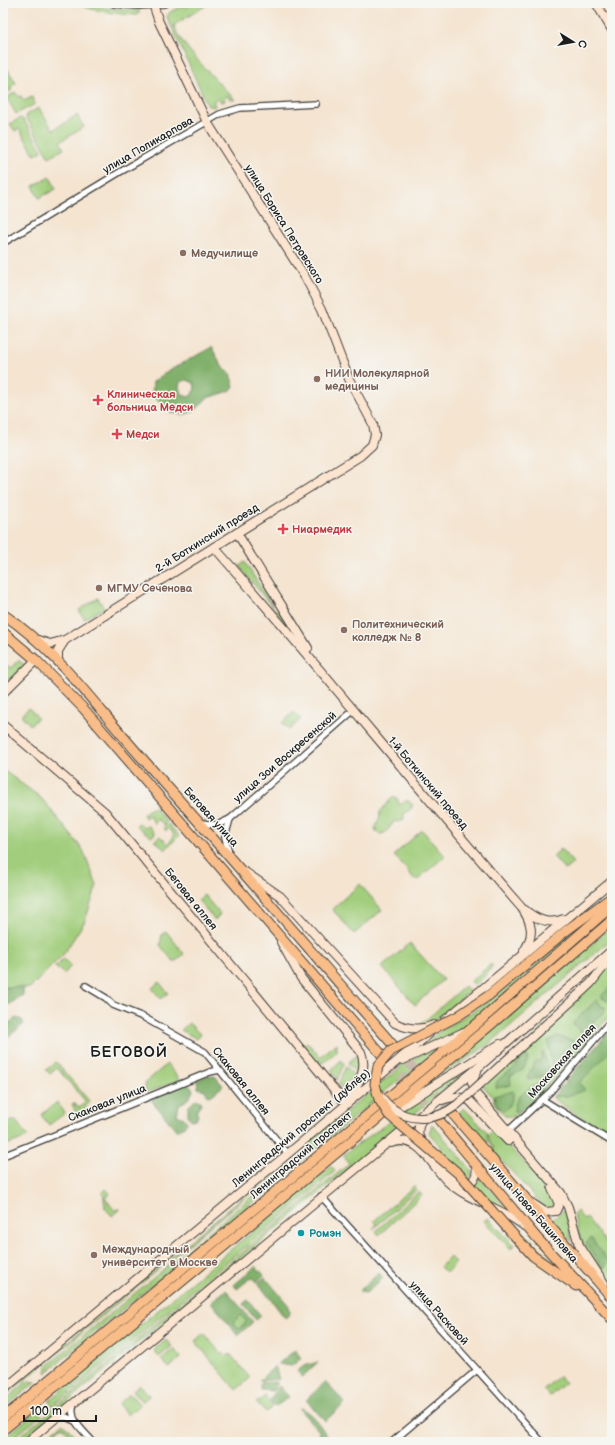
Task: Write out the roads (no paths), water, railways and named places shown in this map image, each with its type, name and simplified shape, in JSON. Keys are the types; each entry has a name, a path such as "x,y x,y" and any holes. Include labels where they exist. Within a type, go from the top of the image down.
{"main road":[{"path":"114,3 164,3"},
{"path":"596,3 612,30"},
{"path":"606,3 612,13"},
{"name":"улица Бориса Петровского","path":"153,4 159,22 207,122 304,277 322,309 349,379 373,424 374,435 372,445 360,456"},
{"name":"2-й Боткинский проезд","path":"36,638 50,644 66,640 360,456"},
{"name":"1-й Боткинский проезд","path":"237,533 322,671"},
{"name":"1-й Боткинский проезд","path":"214,547 322,671 449,825 521,907 530,921 532,929 528,945 518,958"},
{"name":"Беговая улица","path":"3,614 36,638 58,660 128,743 239,867 393,1045"},
{"path":"3,632 36,660 83,708 382,1055"},
{"path":"58,660 59,647 66,640"},
{"path":"3,692 36,660"},
{"name":"Беговая аллея","path":"3,725 105,812 346,1104"},
{"path":"239,867 280,896 366,993 395,1022 407,1028 423,1029 447,1018"},
{"path":"567,930 612,882"},
{"name":"Ленинградский проспект (дублёр)","path":"3,1390 288,1154 518,958 612,882"},
{"path":"600,1306 579,1288 533,1256 459,1174 389,1115 379,1098 376,1089 376,1075 378,1066 391,1051 454,1018 488,996 567,930 612,897"},
{"name":"Ленинградский проспект","path":"3,1418 480,1022 612,906"},
{"name":"1-й Боткинский проезд","path":"521,907 536,918 550,922 561,920 573,914"},
{"path":"256,908 282,943 301,978 361,1052 364,1061 363,1073 346,1104"},
{"name":"Ленинградский проспект","path":"3,1430 487,1028 612,920"},
{"path":"27,1442 321,1196 431,1108 612,950"},
{"path":"376,1089 388,1105 406,1116 427,1118 444,1113 458,1104 591,983 612,956"},
{"path":"377,1078 410,1056 454,1037 480,1022"},
{"path":"372,1124 514,1035"},
{"path":"480,1066 474,1078 472,1088 482,1104 564,1197 579,1245 612,1297"},
{"path":"438,1102 455,1097 462,1097 470,1101 550,1187 558,1198 558,1208 553,1212 546,1212 524,1197"},
{"path":"431,1108 420,1122 420,1139 458,1182 469,1184 477,1170 476,1165"},
{"name":"улица Новая Башиловка","path":"450,1111 612,1297"},
{"name":"улица Новая Башиловка","path":"439,1120 537,1238 612,1320"},
{"path":"386,1144 402,1140 413,1143 447,1181 457,1189 476,1201 507,1214 537,1238"}],"street":[{"name":"улица Поликарпова","path":"3,243 120,172 220,114 235,109 316,104"},
{"name":"улица Зои Воскресенской","path":"199,822 217,825 230,819 354,710"},
{"path":"230,819 225,838 231,858"},
{"name":"Скаковая аллея","path":"86,986 106,998 113,1005 143,1017 202,1050 288,1154"},
{"name":"Московская аллея","path":"507,1132 543,1100 612,1019"},
{"name":"Скаковая улица","path":"3,1156 114,1110 210,1072 219,1070"},
{"path":"543,1100 612,1142"},
{"name":"улица Расковой","path":"321,1196 542,1442"},
{"path":"392,1442 477,1370"},
{"path":"75,1402 72,1412 76,1422 93,1442"},
{"path":"55,1418 66,1417 76,1422"}],"tunnel":[{"path":"400,1053 450,1111"},
{"path":"382,1055 439,1120"}],"place":[{"name":"Медучилище","path":"183,253"},
{"name":"НИИ Молекулярной медицины","path":"317,379"},
{"name":"Клиническая больница Медси","path":"98,400"},
{"name":"Медси","path":"117,434"},
{"name":"Ниармедик","path":"283,529"},
{"name":"МГМУ Сеченова","path":"99,588"},
{"name":"Политехнический колледж № 8","path":"344,630"},
{"name":"Ромэн","path":"301,1233"},
{"name":"Международный университет в Москве","path":"94,1255"}],"district":[{"name":"БЕГОВОЙ","path":"129,1052"}]}
